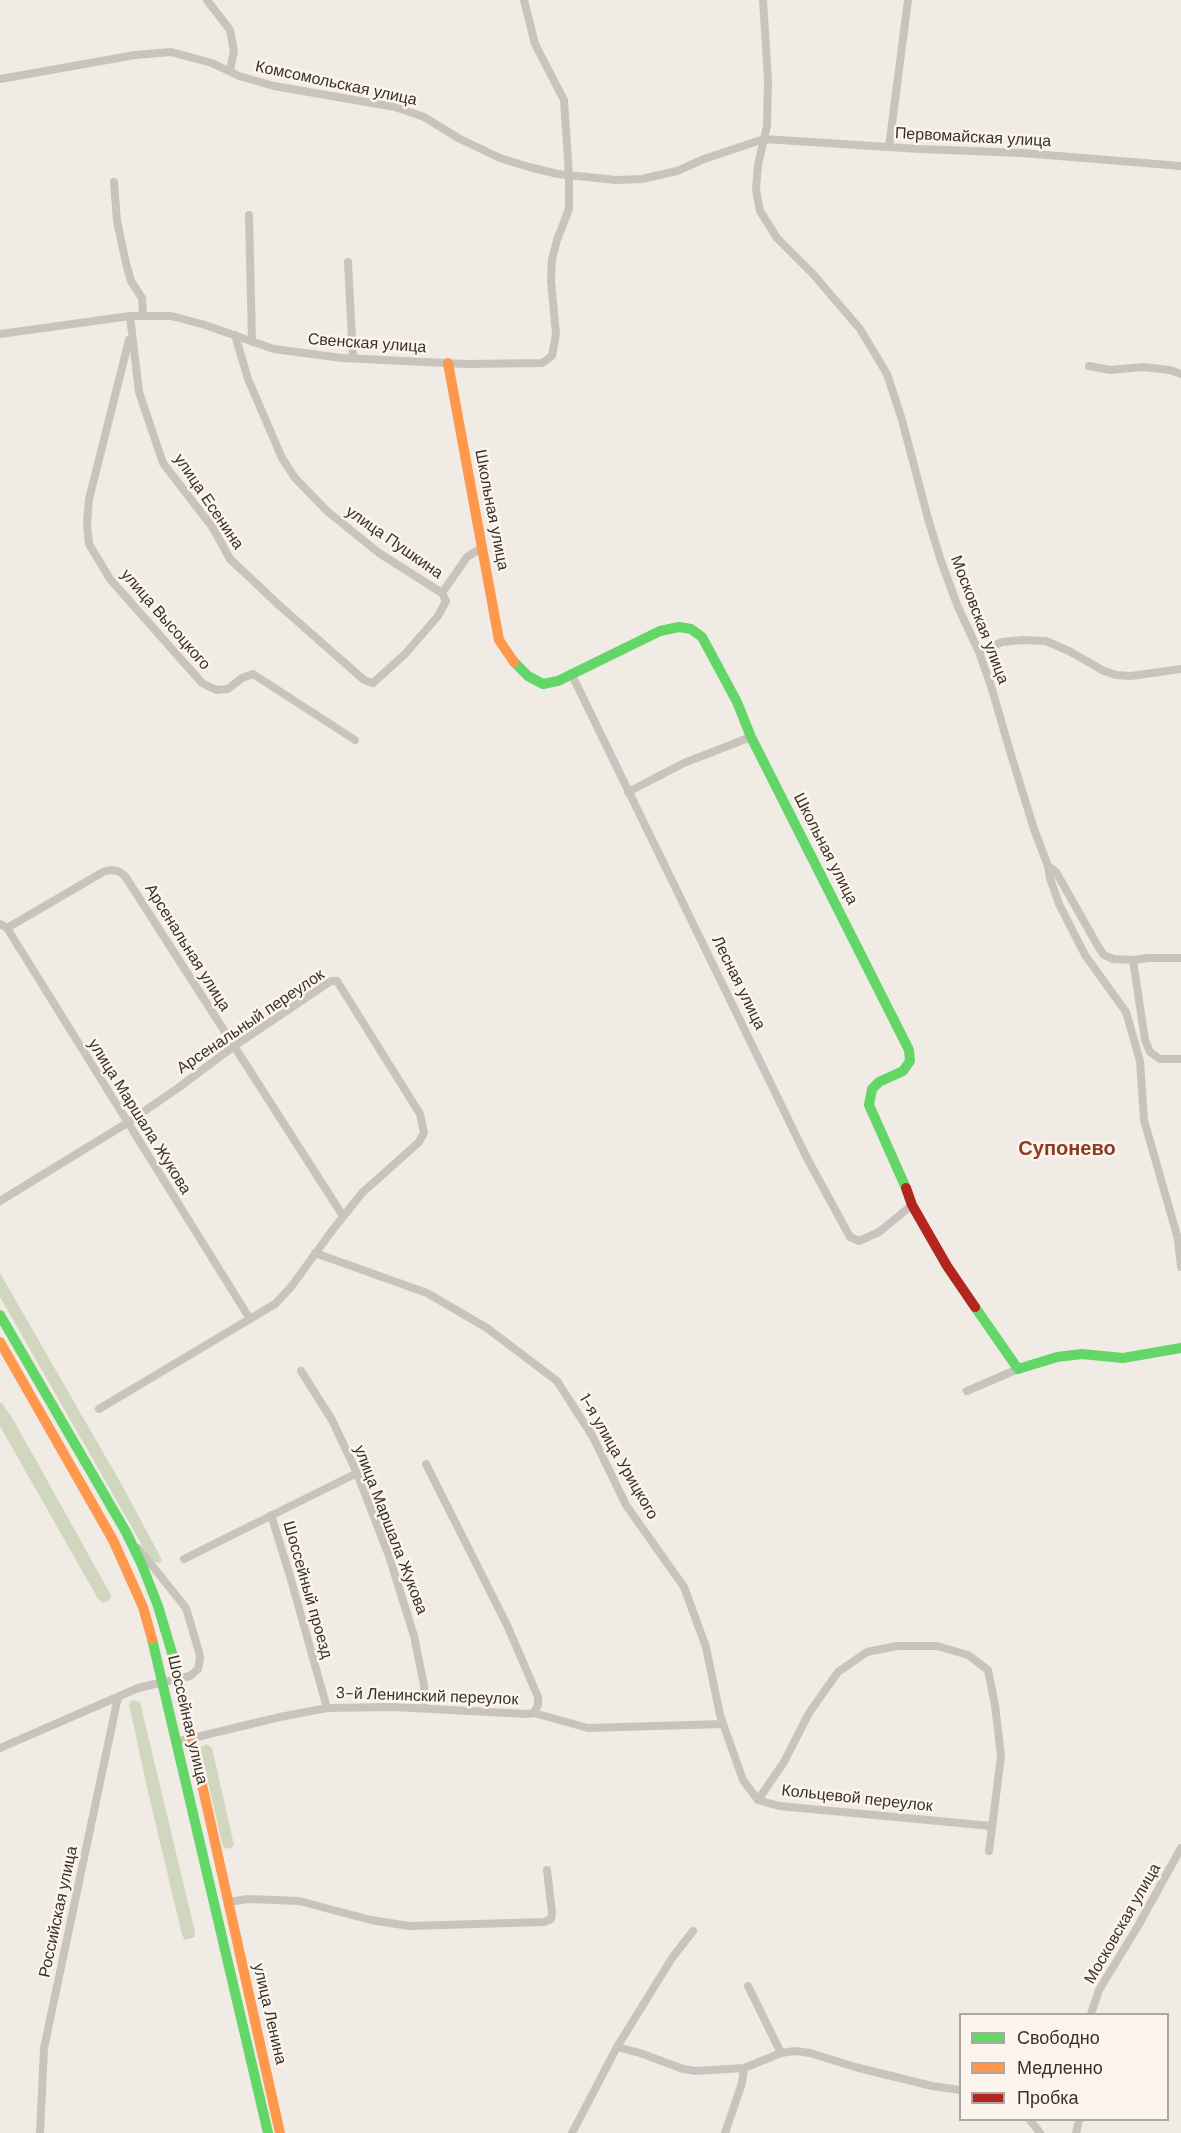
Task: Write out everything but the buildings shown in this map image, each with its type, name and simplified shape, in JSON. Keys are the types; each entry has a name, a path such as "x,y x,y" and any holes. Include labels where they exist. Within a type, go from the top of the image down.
{"main road":[{"name":"Школьная улица","path":"448,363 499,640 510,658 528,676 543,684 558,681 660,632 679,627 691,629 702,637 737,702 751,737 909,1050 910,1061 903,1071 879,1082 872,1089 869,1105 912,1205 947,1266 1018,1370"},
{"name":"Шоссейная улица","path":"0,1316 126,1532 159,1606 178,1678 228,1902"},
{"name":"Шоссейная улица","path":"0,1342 123,1558 143,1607 163,1681 268,2133"},
{"path":"1018,1370 1057,1357 1082,1354 1123,1358 1181,1348"},
{"name":"улица Ленина","path":"228,1902 280,2133"}],"street":[{"name":"Комсомольская улица","path":"207,0 230,30 234,51 230,70"},
{"path":"524,0 535,44 564,100 569,175"},
{"name":"Московская улица","path":"763,0 768,79 767,126 758,165 760,212 777,238 813,274 860,329 886,374 902,420 941,561 958,608 979,652 1059,904 1085,955 1126,1012 1140,1061 1144,1120 1179,1239 1181,1267"},
{"path":"889,147 908,0"},
{"name":"Комсомольская улица","path":"0,79 135,55 171,52 212,63 239,76 274,86 395,107 424,117 460,139 500,158 529,167 569,175 616,180 642,179 676,171 764,139"},
{"name":"Первомайская улица","path":"764,139 1022,153 1181,166"},
{"name":"Свенская улица","path":"0,334 143,316 183,319 274,348 353,358 448,363 542,363 552,356 556,334 551,280 552,259 569,209 569,175"},
{"path":"114,182 117,221 126,263 131,281 142,298 143,316"},
{"path":"249,215 252,342"},
{"path":"348,262 353,358"},
{"name":"улица Есенина","path":"130,316 139,392 163,463 213,528 230,559 280,606 364,680 373,683 405,654 438,616 446,601 442,593"},
{"name":"улица Высоцкого","path":"131,333 89,499 87,524 89,544 110,579 202,683 216,690 228,689 242,678 253,674 355,740"},
{"name":"улица Пушкина","path":"235,335 248,379 275,443 295,478 327,511 379,553 442,593 467,557 483,547"},
{"path":"1089,366 1110,370 1143,368 1170,370 1181,374"},
{"path":"979,652 1002,642 1046,641 1116,675 1131,676 1181,669"},
{"name":"Лесная улица","path":"571,673 807,1158 850,1237 859,1241 879,1232 912,1205"},
{"path":"628,792 684,764 751,737"},
{"path":"1048,866 1056,872 1104,955 1113,959 1133,960 1181,958"},
{"name":"Арсенальная улица","path":"4,926 104,872 118,871 125,876 343,1216"},
{"name":"улица Маршала Жукова","path":"4,926 249,1319"},
{"path":"1133,960 1145,1040 1150,1052 1160,1059 1181,1059"},
{"name":"Арсенальный переулок","path":"0,1201 127,1123 233,1047 332,981 337,981 420,1114 424,1133 419,1142 362,1193 291,1287 275,1304 99,1409"},
{"name":"1-я улица Урицкого","path":"315,1253 427,1293 487,1328 557,1381 593,1437 626,1505 684,1587 706,1647 723,1724 743,1779 758,1800"},
{"path":"967,1391 1018,1370"},
{"name":"улица Маршала Жукова","path":"301,1371 332,1420 357,1473 389,1556 414,1636 424,1685 424,1708"},
{"name":"3-й Ленинский переулок","path":"176,1742 327,1708 424,1708 534,1713 538,1705 537,1697 507,1625 426,1464"},
{"path":"184,1559 357,1473"},
{"name":"Шоссейный проезд","path":"271,1515 327,1708"},
{"path":"0,1748 148,1684 195,1673 200,1665 199,1652 189,1616 180,1600 126,1532"},
{"name":"Кольцевой переулок","path":"989,1851 1001,1756 988,1670 968,1655 937,1646 897,1646 867,1652 838,1672 809,1713 784,1762 758,1800 779,1806 992,1826"},
{"name":"Российская улица","path":"40,2133 44,2048 118,1697"},
{"path":"534,1713 594,1729 723,1724"},
{"name":"Московская улица","path":"1091,2013 1099,1990 1181,1848"},
{"path":"228,1902 248,1899 299,1901 391,1925 544,1922 551,1919 552,1914 546,1870"},
{"path":"572,2133 617,2047 672,1958 693,1931"},
{"path":"748,1986 781,2053"},
{"path":"617,2047 683,2069 696,2071 744,2068 781,2053 795,2051 932,2086 959,2090"},
{"path":"725,2133 742,2083 744,2068"},
{"path":"1031,2121 1040,2133"}],"green space":[{"path":"0,1273 123,1487 162,1560 159,1563 152,1561 146,1552 0,1297"},
{"path":"0,1403 14,1421 111,1595 109,1600 103,1603 98,1599 0,1426"},
{"path":"132,1700 140,1702 195,1932 195,1937 185,1940 146,1783 129,1704"},
{"path":"206,1744 212,1748 234,1845 230,1849 223,1847 200,1748"}],"traffic: fast":[{"path":"514,662 528,676 543,684 558,681 660,631 679,627 691,629 702,637 737,702 751,737 909,1050 910,1061 903,1071 879,1082 872,1089 869,1105 906,1188"},
{"path":"975,1307 1018,1369 1057,1357 1082,1354 1123,1358 1181,1348"},
{"path":"0,1315 126,1532 142,1565 158,1606 175,1663 184,1704"},
{"path":"152,1639 268,2133"}],"traffic: slow":[{"path":"448,363 499,640 514,662"},
{"path":"0,1342 113,1540 143,1607 152,1639"},
{"path":"184,1704 280,2133"}],"traffic: jam":[{"path":"906,1188 912,1205 947,1266 975,1307"}],"district":[{"name":"Супонево","path":"1067,1150"}]}
